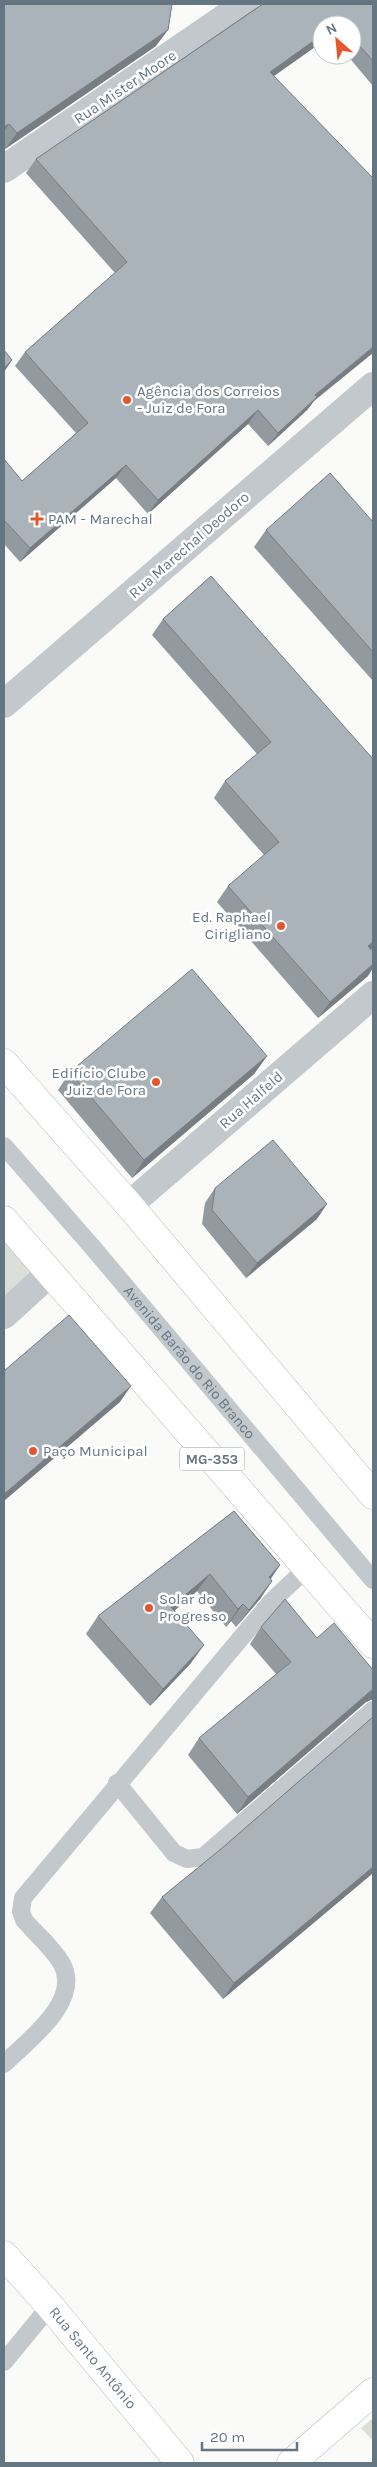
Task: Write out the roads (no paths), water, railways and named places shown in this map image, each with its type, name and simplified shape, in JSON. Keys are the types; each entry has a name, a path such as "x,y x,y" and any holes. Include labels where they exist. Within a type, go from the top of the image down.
{"main road":[{"path":"4,1063 129,1205 373,1495"},
{"name":"MG-353","path":"7,1226 373,1644"},
{"name":"Rua Santo Antônio","path":"4,2255 50,2306 180,2463"},
{"path":"291,2463 373,2392"}],"street":[{"name":"Rua Mister Moore","path":"4,169 245,4"},
{"name":"Rua Marechal Deodoro","path":"4,704 373,386"},
{"name":"Rua Halfeld","path":"129,1205 373,995"},
{"path":"4,1315 50,1273"}],"lane":[{"name":"Avenida Barão do Rio Branco","path":"4,1146 94,1249 373,1580"},
{"path":"4,2064 58,2009 67,1984 62,1965 24,1920 21,1911 23,1898 117,1783 272,1601 307,1568"},
{"path":"117,1783 174,1853 187,1859 203,1857 373,1710"},
{"path":"4,2362 50,2306"}],"place":[{"name":"Agência dos Correios - Juiz de Fora","path":"127,400"},
{"name":"PAM - Marechal","path":"37,519"},
{"name":"Ed. Raphael Cirigliano","path":"281,926"},
{"name":"Edifício Clube Juiz de Fora","path":"156,1082"},
{"name":"Paço Municipal","path":"33,1451"},
{"name":"Solar do Progresso","path":"149,1608"}]}
